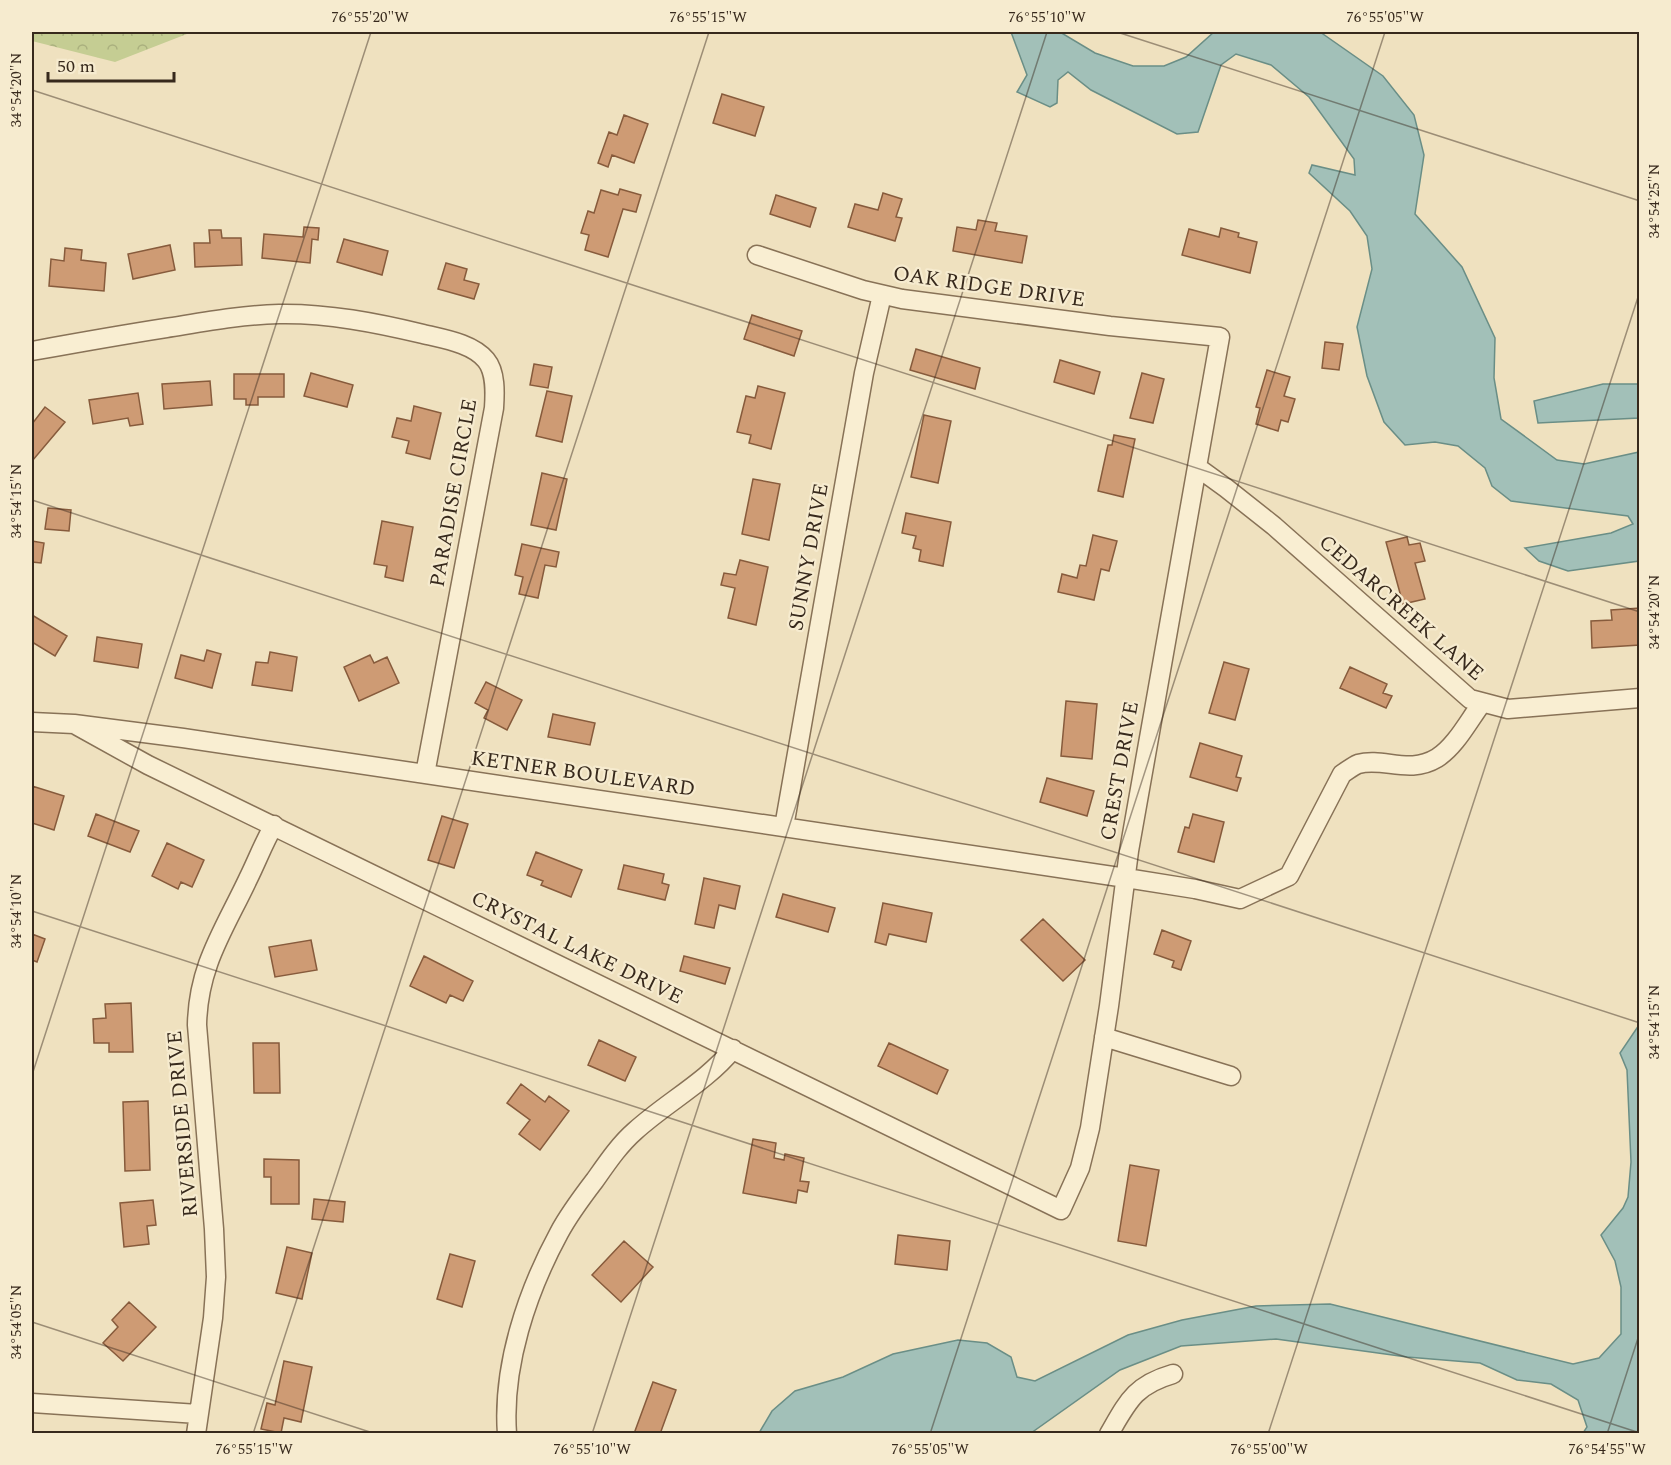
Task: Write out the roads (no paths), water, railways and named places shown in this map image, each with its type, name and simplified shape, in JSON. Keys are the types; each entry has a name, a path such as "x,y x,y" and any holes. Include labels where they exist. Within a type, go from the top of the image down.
{"street":[{"name":"OAK RIDGE DRIVE","path":"757,255 902,300 1220,337"},
{"name":"SUNNY DRIVE","path":"784,827 864,373 882,295"},
{"name":"PARADISE CIRCLE","path":"32,351 202,321 280,314 340,319 411,331 453,341 472,349 486,360 493,374 494,408 425,774"},
{"name":"CREST DRIVE","path":"1061,1210 1080,1168 1090,1128 1149,733 1220,337"},
{"name":"CEDARCREEK LANE","path":"1197,467 1274,526 1470,699 1508,709 1640,698"},
{"name":"KETNER BOULEVARD","path":"32,722 74,724 183,738 1126,878 1240,899 1288,876 1342,774 1357,765 1373,763 1404,767 1440,756 1482,703"},
{"name":"CRYSTAL LAKE DRIVE","path":"74,724 148,765 1061,1210"},
{"name":"RIVERSIDE DRIVE","path":"196,1434 213,1318 216,1277 198,1046 197,1004 200,984 214,947 274,825"},
{"path":"1104,1037 1231,1076"},
{"path":"507,1434 510,1373 522,1320 538,1276 558,1233 601,1172 633,1132 661,1108 700,1081 733,1049"},
{"path":"1109,1434 1137,1391 1154,1379 1173,1374"},
{"path":"32,1403 198,1414"}],"water":[{"path":"1011,32 1060,32 1095,53 1133,66 1164,66 1186,57 1214,32 1320,32 1383,76 1414,115 1424,155 1415,214 1462,267 1495,338 1494,378 1501,419 1557,460 1584,464 1639,452 1639,561 1568,571 1539,561 1525,548 1611,533 1633,524 1628,516 1511,501 1492,486 1485,468 1458,446 1435,442 1405,445 1384,422 1367,376 1357,327 1372,269 1367,236 1350,211 1309,173 1312,165 1355,175 1354,159 1309,97 1271,65 1236,54 1221,65 1198,132 1177,134 1091,90 1068,72 1058,80 1057,103 1050,107 1017,92 1027,75"},
{"path":"1603,384 1639,384 1639,418 1538,423 1534,401"},
{"path":"1639,1025 1639,1433 1583,1433 1587,1427 1578,1400 1551,1384 1517,1380 1480,1363 1407,1357 1276,1339 1181,1346 1120,1370 1031,1433 759,1433 772,1411 795,1391 843,1377 893,1354 958,1340 987,1343 1011,1357 1017,1377 1035,1381 1128,1335 1182,1320 1256,1306 1330,1304 1573,1364 1599,1358 1621,1334 1621,1287 1615,1261 1601,1235 1623,1208 1628,1197 1631,1162 1627,1070 1620,1053"}]}
